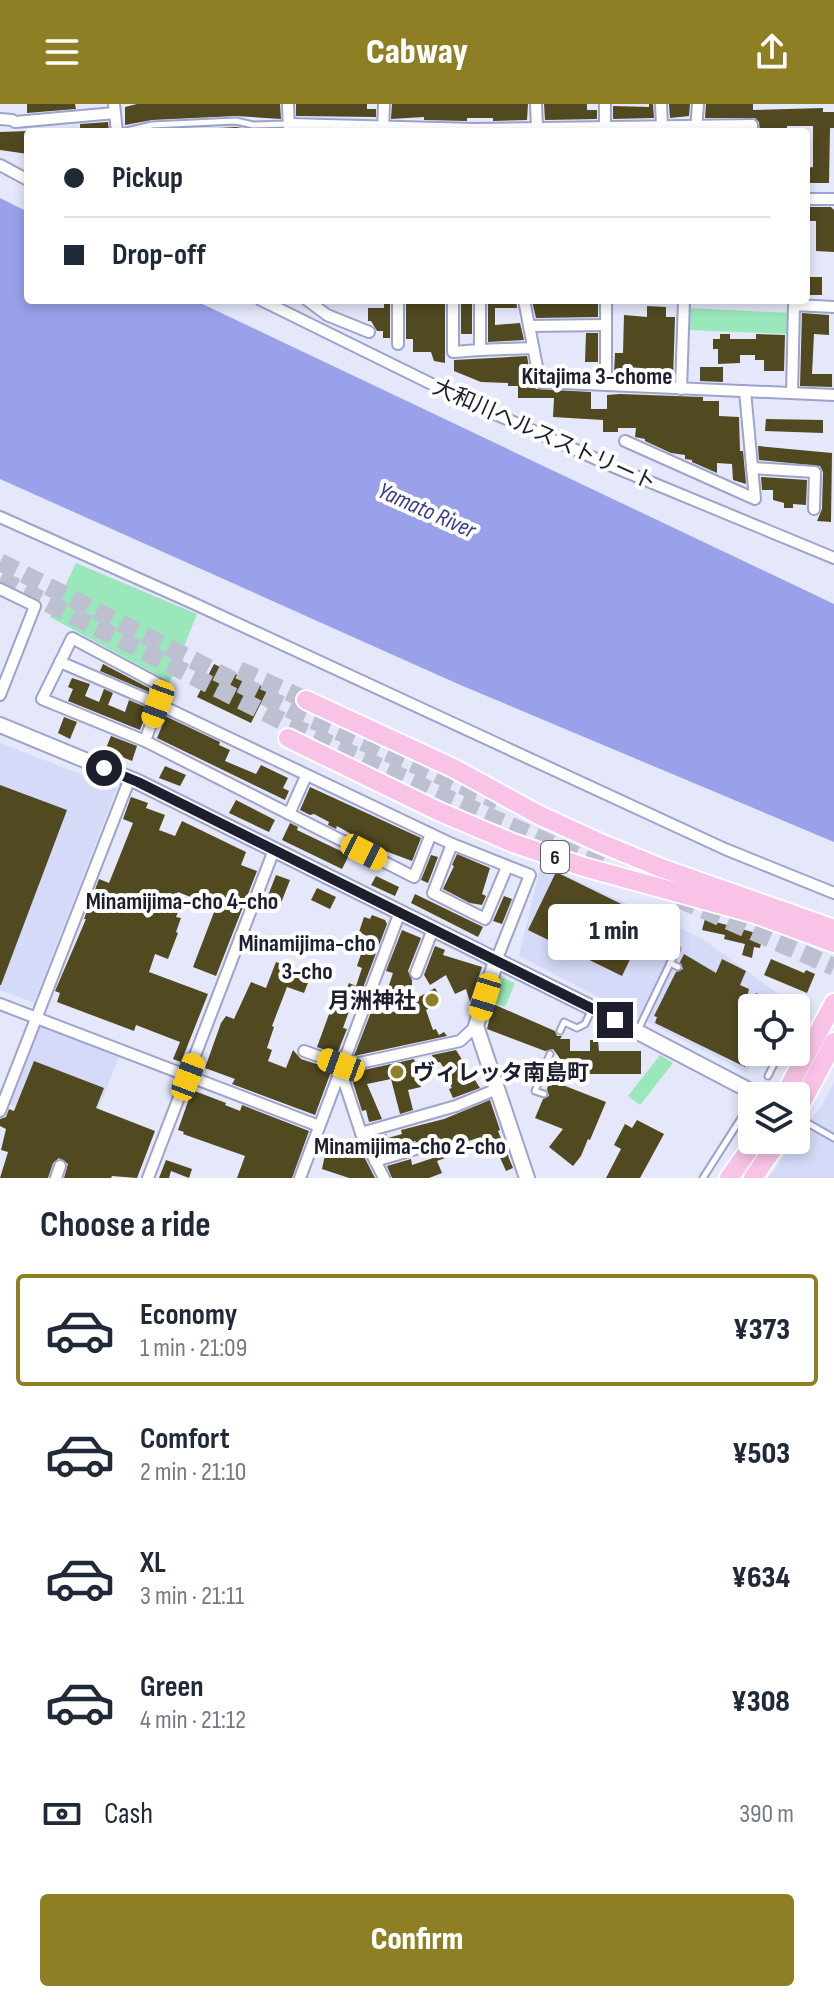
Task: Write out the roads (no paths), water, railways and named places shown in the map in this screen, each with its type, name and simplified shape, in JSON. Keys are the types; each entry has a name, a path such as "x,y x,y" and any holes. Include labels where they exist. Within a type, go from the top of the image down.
{"highway":[{"name":"6","path":"306,700 455,769 539,815 598,842 661,868 834,929"},
{"name":"6","path":"288,738 438,811 513,843 584,867 755,914 834,943"},
{"path":"792,1082 834,1003"},
{"path":"810,1087 834,1042"},
{"path":"729,1178 746,1154"},
{"path":"753,1178 769,1154"}],"street":[{"path":"288,104 289,128"},
{"path":"384,104 384,128"},
{"path":"536,104 537,128"},
{"path":"605,104 605,128"},
{"path":"661,104 662,126"},
{"path":"696,128 698,104"},
{"path":"0,119 15,122 114,108 119,128"},
{"path":"710,128 752,125 752,128"},
{"path":"634,128 685,128"},
{"path":"0,165 24,178"},
{"path":"810,199 834,199"},
{"name":"大和川ヘルスストリート","path":"269,304 519,425 834,558"},
{"path":"312,304 327,315 369,332"},
{"path":"398,304 398,344"},
{"path":"453,304 453,352 533,348"},
{"path":"480,304 480,350"},
{"path":"525,304 540,382 834,395"},
{"path":"606,304 606,385"},
{"path":"681,389 684,304"},
{"path":"792,393 794,305 834,307"},
{"path":"529,326 606,325"},
{"path":"625,441 755,499 745,391"},
{"path":"752,468 815,472 814,509"},
{"path":"0,517 725,849 834,893"},
{"path":"0,589 35,606 0,695"},
{"path":"145,741 164,687 72,638 42,699 145,741 414,877 431,834"},
{"path":"60,662 158,704 452,844 530,875 496,961 476,1026 460,1041 340,1067 304,1051"},
{"path":"0,725 130,778 592,1008 738,1084"},
{"path":"289,814 306,776"},
{"path":"0,1111 130,778"},
{"path":"452,844 433,893 485,919 507,867"},
{"path":"148,1178 274,850"},
{"path":"300,1178 400,912"},
{"path":"416,973 433,929"},
{"path":"0,1004 319,1126"},
{"path":"476,1026 527,1178"},
{"path":"340,1067 361,1133 384,1178"},
{"path":"361,1133 456,1106 497,1089"},
{"path":"375,1161 416,1149"},
{"path":"56,1178 60,1166"}],"lane":[{"path":"138,128 236,121 289,128"},
{"path":"637,1031 677,949"},
{"path":"670,963 678,967"},
{"path":"560,1031 564,1022 577,1028 585,1024 592,1008"},
{"path":"544,1094 535,1091 550,1054"},
{"path":"768,1076 773,1066"},
{"path":"703,1178 738,1123"},
{"path":"810,1123 834,1138"}],"water":[{"name":"Yamato River","path":"0,198 24,210 24,304 202,304 834,604 834,842 458,684 0,479"}],"tunnel":[{"path":"0,562 301,715 498,801"},
{"path":"0,579 296,728 604,867"},
{"path":"239,670 306,700"},
{"path":"679,899 834,967"}],"place":[{"name":"月洲神社","path":"432,1000"},
{"name":"ヴィレッタ南島町","path":"397,1072"}],"district":[{"name":"Kitajima 3-chome","path":"597,376"},
{"name":"Minamijima-cho 4-cho","path":"182,901"},
{"name":"Minamijima-cho 3-cho","path":"307,957"},
{"name":"Minamijima-cho 2-cho","path":"410,1146"}]}
